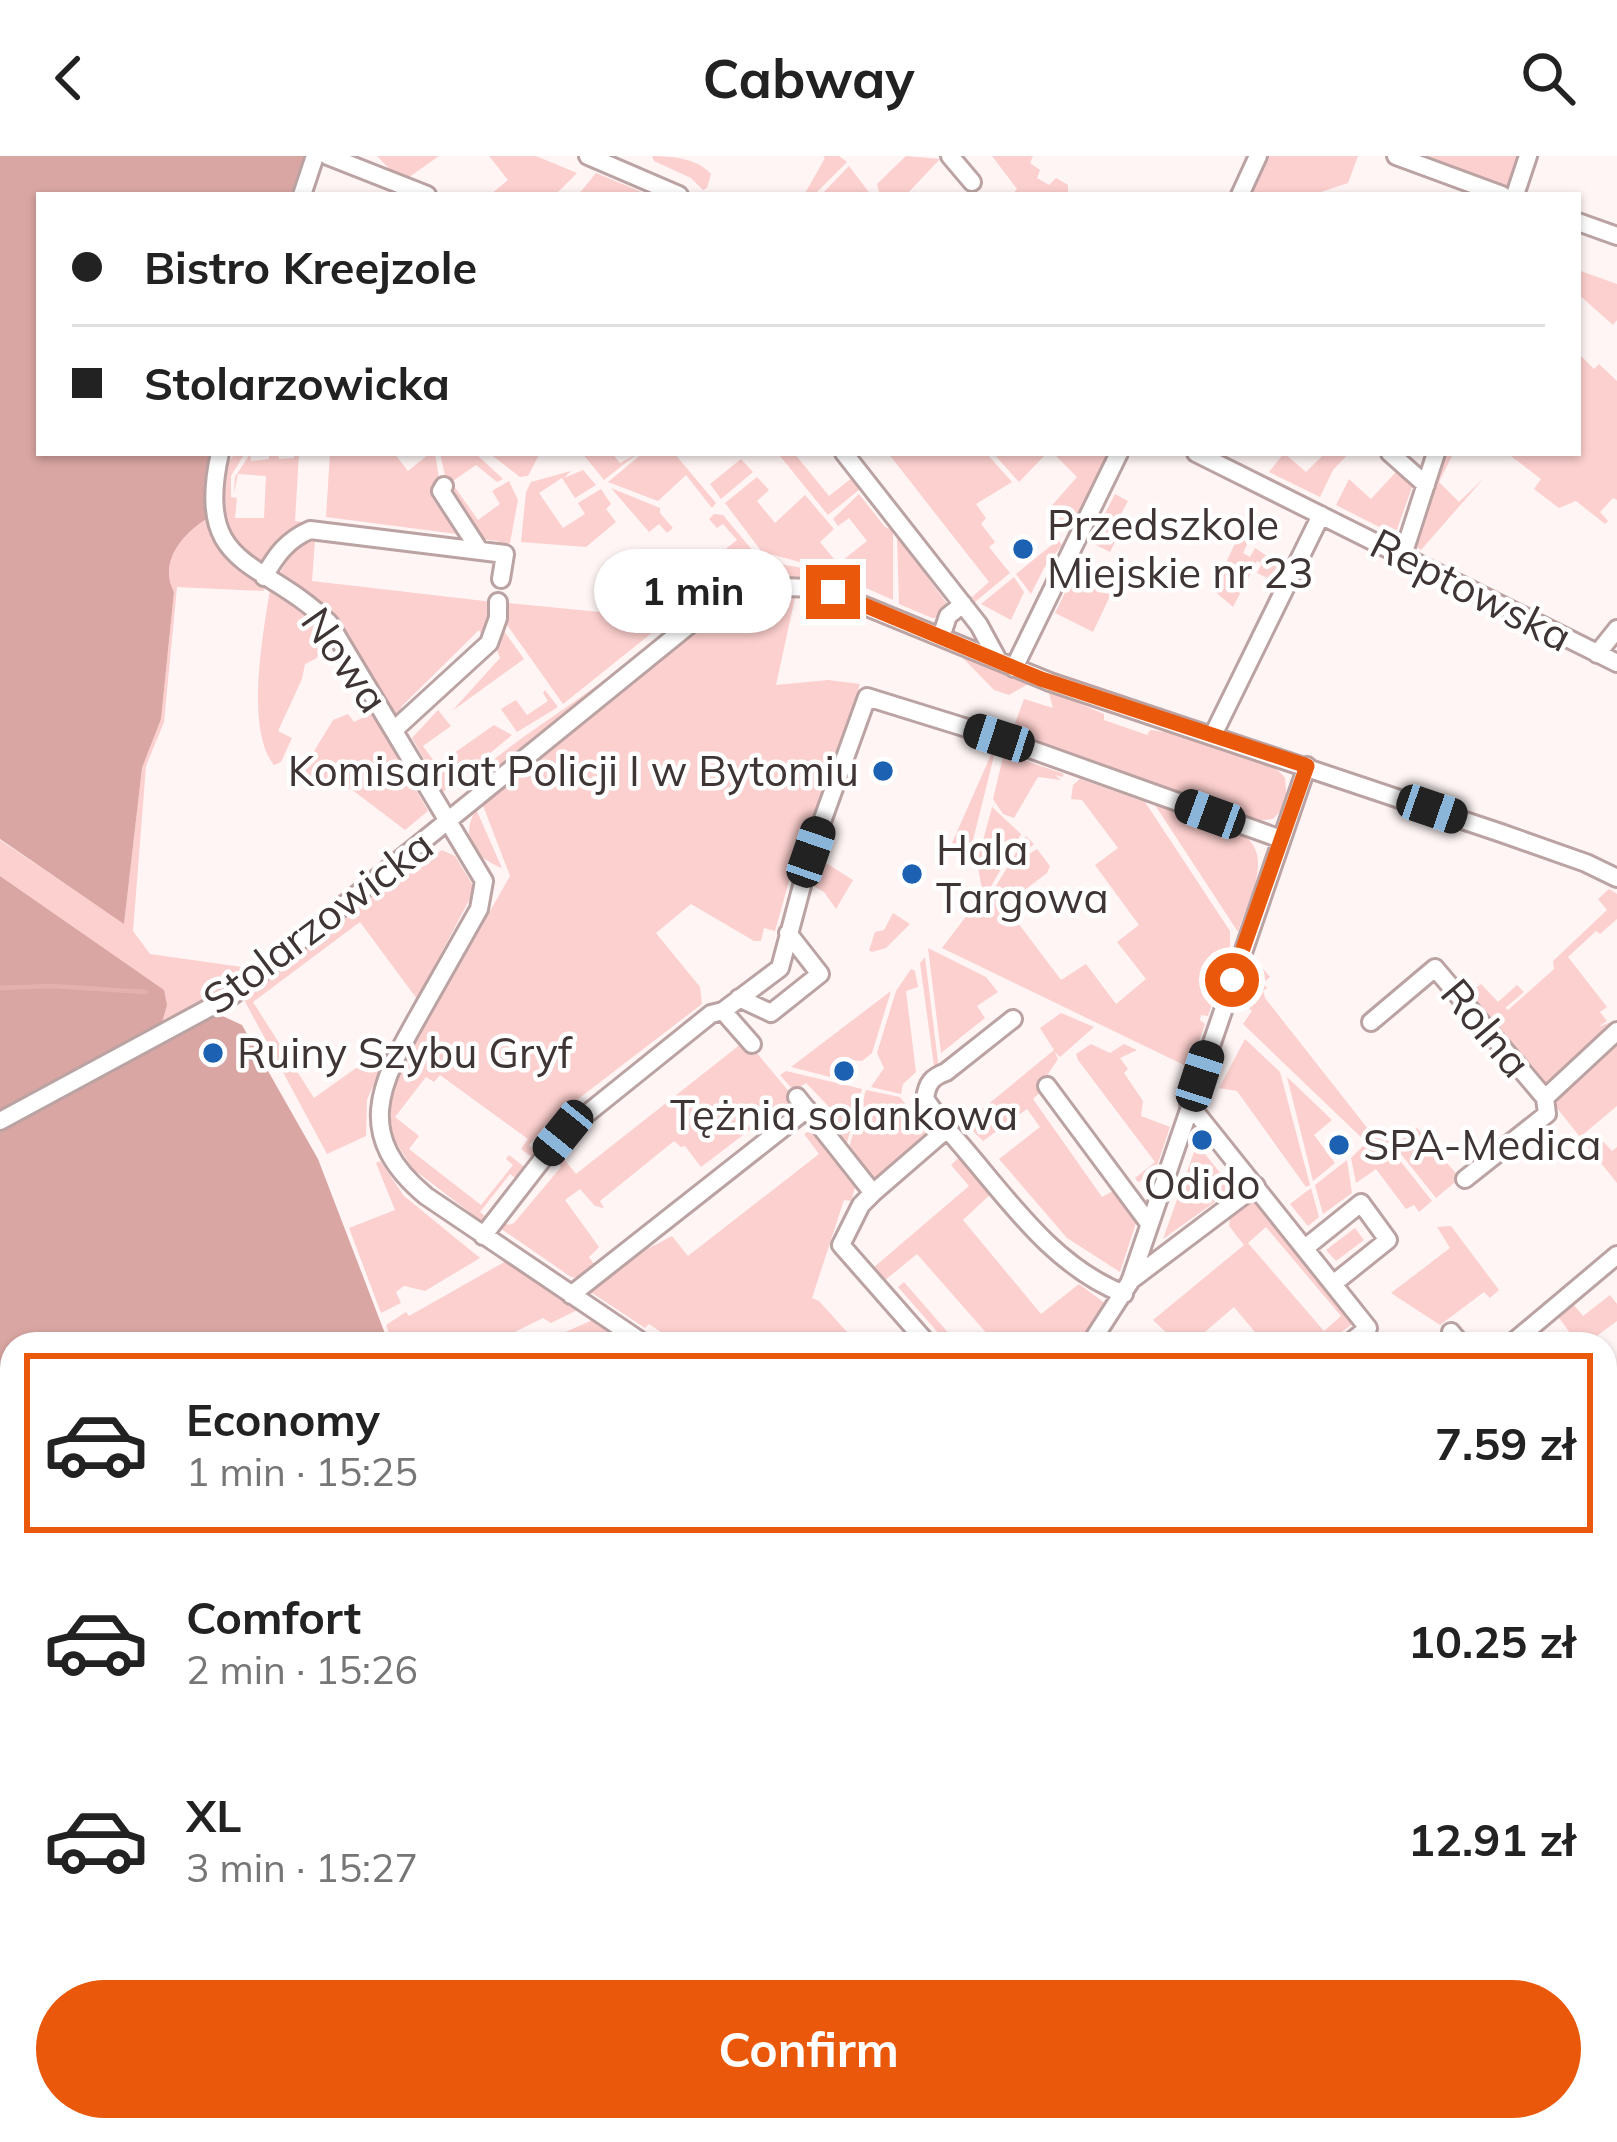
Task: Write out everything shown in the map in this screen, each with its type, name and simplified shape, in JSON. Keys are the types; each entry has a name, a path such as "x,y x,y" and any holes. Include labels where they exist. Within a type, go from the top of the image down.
{"street":[{"path":"303,192 315,156"},
{"path":"328,156 419,192"},
{"path":"588,156 657,190"},
{"path":"950,156 972,182"},
{"path":"1241,192 1258,156"},
{"path":"1396,156 1494,192"},
{"path":"1516,192 1528,156"},
{"path":"1581,223 1617,236"},
{"name":"Nowa","path":"219,456 211,493 213,516 238,560 306,600 329,623 484,881 484,896 390,1065 378,1120 386,1149 408,1181 483,1236"},
{"path":"846,456 1006,664 1117,456"},
{"name":"Reptowska","path":"1202,456 1617,663"},
{"path":"1393,456 1426,485"},
{"path":"1403,555 1435,456"},
{"path":"444,486 441,491 480,551"},
{"path":"1213,735 1321,515"},
{"path":"264,577 293,537 310,530 505,554 501,579"},
{"name":"Stolarzowicka","path":"0,1121 233,995 680,632 721,603 770,587 814,588 1006,664 1586,862 1617,878"},
{"path":"394,730 489,643 498,602"},
{"path":"941,637 948,616 963,604"},
{"path":"1598,654 1617,629"},
{"path":"627,1332 483,1236 563,1133 710,1015 723,1011 780,968 811,852 867,697 999,738 1281,839"},
{"path":"1098,1332 1127,1288 1307,766"},
{"path":"740,998 771,1013 820,974 788,933"},
{"name":"Rolna","path":"1371,1022 1435,968 1545,1098"},
{"path":"723,1011 752,1044"},
{"path":"1013,1019 937,1075 926,1088 925,1099 1055,1253 1099,1284 1127,1288 1256,1186"},
{"path":"1465,1179 1547,1114 1545,1098 1617,1031"},
{"path":"1047,1085 1148,1222"},
{"path":"571,1294 802,1103 873,1192"},
{"path":"1190,1104 1371,1332"},
{"path":"917,1332 841,1245 861,1204 947,1130"},
{"path":"1305,1248 1361,1203 1388,1240 1333,1284"},
{"path":"1525,1332 1612,1260"},
{"path":"1363,1332 1368,1328"}],"shaded area":[{"path":"0,156 306,156 296,192 36,192 36,456 213,456 206,487 208,518 182,540 171,559 174,592 161,719 142,768 124,924 0,839"},
{"path":"377,156 439,156 402,182"},
{"path":"489,156 536,156 577,173 558,192 494,192 508,180"},
{"path":"652,156 699,165 711,174 707,188 703,190"},
{"path":"839,156 847,162 817,192 806,192 825,158"},
{"path":"906,156 940,159 909,192 879,192 877,184"},
{"path":"992,156 1033,156 1030,163 1040,170 1037,178 1049,185 1056,178 1068,185 1068,192 1014,192 1017,189"},
{"path":"1267,156 1358,156 1348,183 1321,192 1249,192"},
{"path":"1420,156 1523,156 1509,187"},
{"path":"849,166 869,192 824,192"},
{"path":"596,173 642,192 580,192"},
{"path":"1581,271 1617,284 1613,325 1581,297"},
{"path":"1581,356 1594,369 1599,364 1617,381 1617,500 1613,498 1600,512 1608,521 1605,524 1576,501 1559,508 1534,489 1541,479 1511,456 1581,456"},
{"path":"233,456 243,456 231,476 231,497 237,498 235,518 264,518 266,476 238,474 234,494 235,477 249,456 251,461 299,456 295,521 324,525 292,529 259,564 228,528 220,498 225,467"},
{"path":"330,456 396,456 408,471 426,456 435,456 441,491 432,498 457,534 326,517"},
{"path":"441,456 478,456 503,479 497,482 476,465 447,485"},
{"path":"493,456 538,456 528,476 520,477"},
{"path":"584,456 614,456 620,463 634,456 604,480"},
{"path":"639,456 677,456 716,503 712,508 686,475 658,501 608,482"},
{"path":"780,456 796,456 829,496 852,478 860,489 828,515"},
{"path":"890,456 989,456 1012,482 976,504 986,518 981,524 995,542 989,547 1010,573 975,602 972,597 989,582"},
{"path":"996,456 1044,456 1019,482"},
{"path":"1056,456 1108,456 1073,525 1068,526 1048,510 1077,477"},
{"path":"1282,456 1306,472 1322,456 1346,456 1320,497 1269,472"},
{"path":"1380,456 1387,456 1414,482 1395,535 1336,505 1349,479 1371,499 1396,472"},
{"path":"1441,456 1452,456 1439,482 1459,502 1484,478 1421,550 1412,544"},
{"path":"741,459 753,472 721,499 710,484"},
{"path":"583,470 596,485 575,498 562,478 539,493 563,528 585,514 578,503 601,489 611,504 606,509 616,522 586,547 521,542 531,482"},
{"path":"757,477 769,490 757,501 775,523 805,495 834,529 820,542 838,564 867,541 849,518 838,526 833,519 859,494 885,527 893,530 893,600 819,567 762,552 725,503"},
{"path":"509,481 518,500 510,543 498,548 498,541 479,539 447,491 454,486 478,520 500,504 492,491"},
{"path":"611,488 660,508 673,528 667,533 659,524 649,532"},
{"path":"1115,494 1128,501 1108,538 1115,542 1110,552 1090,542"},
{"path":"723,515 758,557 703,592 563,704 505,622 507,603 650,617 651,608 737,540 723,524 717,528 709,519"},
{"path":"208,518 225,553 266,587 263,591 177,587 164,722 146,766 133,931 150,954 249,968 221,994 161,1026 163,990 0,876 0,840 124,923 142,768 161,719 174,592 171,559 182,540"},
{"path":"1247,518 1259,520 1243,553 1250,557 1255,548 1284,567 1276,582 1257,573 1262,563 1257,561 1233,607 1213,590"},
{"path":"897,536 948,605 943,617 932,618 899,604"},
{"path":"315,540 312,581 493,602 484,639 479,630 401,707 406,715 394,715 329,610 280,573 294,549"},
{"path":"1058,540 1062,545 1031,594 1016,574"},
{"path":"762,561 808,569 894,608 808,582 765,582 718,596 476,788 484,777 481,770 497,757"},
{"path":"1073,576 1097,592 1111,594 1093,632 1055,613"},
{"path":"1014,577 1024,592 1011,620 981,604"},
{"path":"270,589 326,628 317,658 305,664 278,731 292,738 281,762 274,765 265,749 258,705"},
{"path":"771,596 795,598 776,685 828,680 860,684 810,829 803,831 775,931 764,928 761,941 754,941 691,904 656,933 700,987 702,1004 552,1119 529,1145 538,1154 533,1158 521,1149 528,1139 440,1075 434,1082 426,1077 395,1117 419,1136 409,1149 481,1205 513,1165 506,1159 509,1155 527,1169 518,1180 510,1174 480,1212 489,1219 485,1224 413,1169 391,1135 388,1115 398,1073 510,876 482,803 711,617"},
{"path":"501,627 524,659 452,711 500,658"},
{"path":"959,654 1030,683 1009,695 994,690"},
{"path":"545,690 558,707 517,732 501,709 516,700 527,715 548,701"},
{"path":"1048,690 1104,714 1104,720 1147,735 1150,730 1181,736 1262,761 1285,778 1287,804 1273,819 1256,821 1010,737 1024,699 1053,708"},
{"path":"438,710 451,726 423,746 437,765 494,725 512,735 443,792 412,738"},
{"path":"372,713 428,811 405,830 351,789 295,774 291,767 308,761 333,720 348,714 354,722"},
{"path":"996,748 969,856 952,843"},
{"path":"1004,753 1064,774 1055,775 1061,780 1038,777 1014,818 1003,814 993,799"},
{"path":"1080,779 1145,802 1230,931 1230,951 1208,1016 1201,1015 1205,1024 1186,1066 942,948 983,894 977,863 992,807 1021,834 986,895 990,896 1026,836 1034,844 1026,851 1037,849 1050,866 1022,892 1016,886 1000,899 1061,980 1086,964 1116,1004 1146,979 1117,942 1139,925 1095,865 1118,848 1082,800 1071,799 1073,785"},
{"path":"1155,805 1245,836 1253,845 1256,881 1238,932"},
{"path":"476,809 502,868 483,858 472,845 469,829"},
{"path":"442,850 455,856 475,889 417,999 360,922 253,1002 314,1098 391,1043 367,1100 366,1136 327,1154 242,996 421,852 427,860"},
{"path":"815,856 853,880 836,909 824,892 808,883"},
{"path":"0,876 164,990 167,1005 161,1026 216,1013 242,1025 318,1159 384,1332 0,1332"},
{"path":"1609,889 1617,894 1617,919 1568,957 1607,1007 1600,1012 1607,1021 1598,1027 1614,1021 1541,1087 1467,995 1481,984 1498,1002 1517,985 1524,992 1505,1008 1508,1010 1554,969 1553,961 1607,910 1598,899"},
{"path":"893,913 910,924 886,948 872,952 875,932 884,930"},
{"path":"928,948 986,977 998,992 977,1006 985,1018 941,1053"},
{"path":"925,957 939,1070 934,1066 920,963"},
{"path":"1254,958 1270,977 1263,983 1265,998 1372,1134 1380,1128 1396,1143 1417,1128 1460,1178 1436,1198 1397,1149 1364,1140 1243,1024 1252,1011 1254,996 1261,993 1257,973 1246,975"},
{"path":"911,969 918,987 906,991 916,1072 903,1084 901,1094 871,1087 884,1068 877,1053 896,991"},
{"path":"891,991 872,1053 862,1061 839,1059 830,1068 830,1077 791,1067"},
{"path":"1061,1013 1094,1027 1060,1057 1055,1052 1058,1059 1044,1080 1047,1086 1033,1099 1102,1197 1115,1190 1137,1220 1120,1272 1067,1238 999,1159 1040,1127 1027,1109 983,1141 974,1132 966,1134 969,1120 1054,1050 1040,1028"},
{"path":"1245,1039 1280,1072 1310,1185 1306,1187 1237,1091 1219,1088"},
{"path":"746,1040 801,1106 783,1121 765,1101 743,1118 751,1129 701,1167 685,1146 674,1141 600,1201 604,1208 595,1206 580,1189 565,1200 599,1247 589,1257 596,1267 580,1278 571,1277 497,1226 501,1221 514,1223 561,1167 552,1155 560,1154 576,1174"},
{"path":"1617,1041 1617,1106 1580,1137 1553,1103 1555,1097"},
{"path":"1091,1044 1110,1053 1124,1044 1137,1050 1120,1058 1143,1101 1141,1116 1170,1127 1150,1187 1144,1179 1138,1182 1135,1178 1155,1162 1078,1060 1076,1054"},
{"path":"786,1071 862,1089 846,1146 824,1124 836,1114 806,1083 794,1091 780,1075"},
{"path":"1287,1077 1332,1120 1314,1135 1335,1163 1313,1181"},
{"path":"866,1090 900,1097 927,1132 873,1180 848,1151"},
{"path":"811,1130 857,1181 851,1201 844,1200 812,1298 847,1332 661,1332 649,1324 645,1328 589,1291 638,1254 672,1236 688,1256 819,1154 804,1134"},
{"path":"1599,1137 1612,1151 1617,1147 1617,1183 1588,1147"},
{"path":"1197,1144 1233,1189 1163,1239"},
{"path":"1363,1146 1394,1153 1432,1201 1419,1212 1414,1205 1406,1209 1376,1169 1356,1183 1351,1158"},
{"path":"963,1153 994,1191 963,1220 1041,1314 1079,1284 1106,1304 1086,1332 985,1332 917,1254 884,1281 873,1268 969,1186 951,1165"},
{"path":"1347,1160 1352,1193 1323,1214 1315,1185"},
{"path":"380,1161 404,1196 480,1258 425,1291 404,1286 396,1292 401,1303 381,1313 349,1228 395,1210 376,1163"},
{"path":"1311,1188 1319,1217 1308,1226 1290,1204"},
{"path":"1255,1198 1350,1317 1351,1325 1341,1332 1255,1332 1234,1307 1205,1332 1166,1332 1153,1320 1244,1245 1229,1226 1230,1219","holes":["1266,1227 1341,1316 1324,1331 1248,1243"]},
{"path":"1451,1226 1499,1290 1490,1298 1484,1292 1440,1325 1391,1293 1450,1248 1437,1227"},
{"path":"1355,1228 1364,1240 1336,1261 1326,1250"},
{"path":"506,1261 579,1309 551,1323 543,1318 515,1332 389,1332 386,1325 406,1312 409,1316"},
{"path":"904,1282 948,1332 937,1332 898,1287"},
{"path":"1610,1295 1617,1304 1617,1321 1602,1332 1569,1332 1557,1315 1569,1299 1583,1316"},
{"path":"595,1319 616,1332 565,1332"}],"waterway":[{"path":"0,988 146,992"}],"place":[{"name":"Przedszkole Miejskie nr 23","path":"1023,549"},
{"name":"Komisariat Policji I w Bytomiu","path":"883,771"},
{"name":"Hala Targowa","path":"912,874"},
{"name":"Ruiny Szybu Gryf","path":"213,1053"},
{"name":"Tężnia solankowa","path":"844,1071"},
{"name":"Odido","path":"1202,1140"},
{"name":"SPA-Medica","path":"1339,1145"}],"route":[{"path":"833,592 1041,679 1307,766 1232,980"}]}
